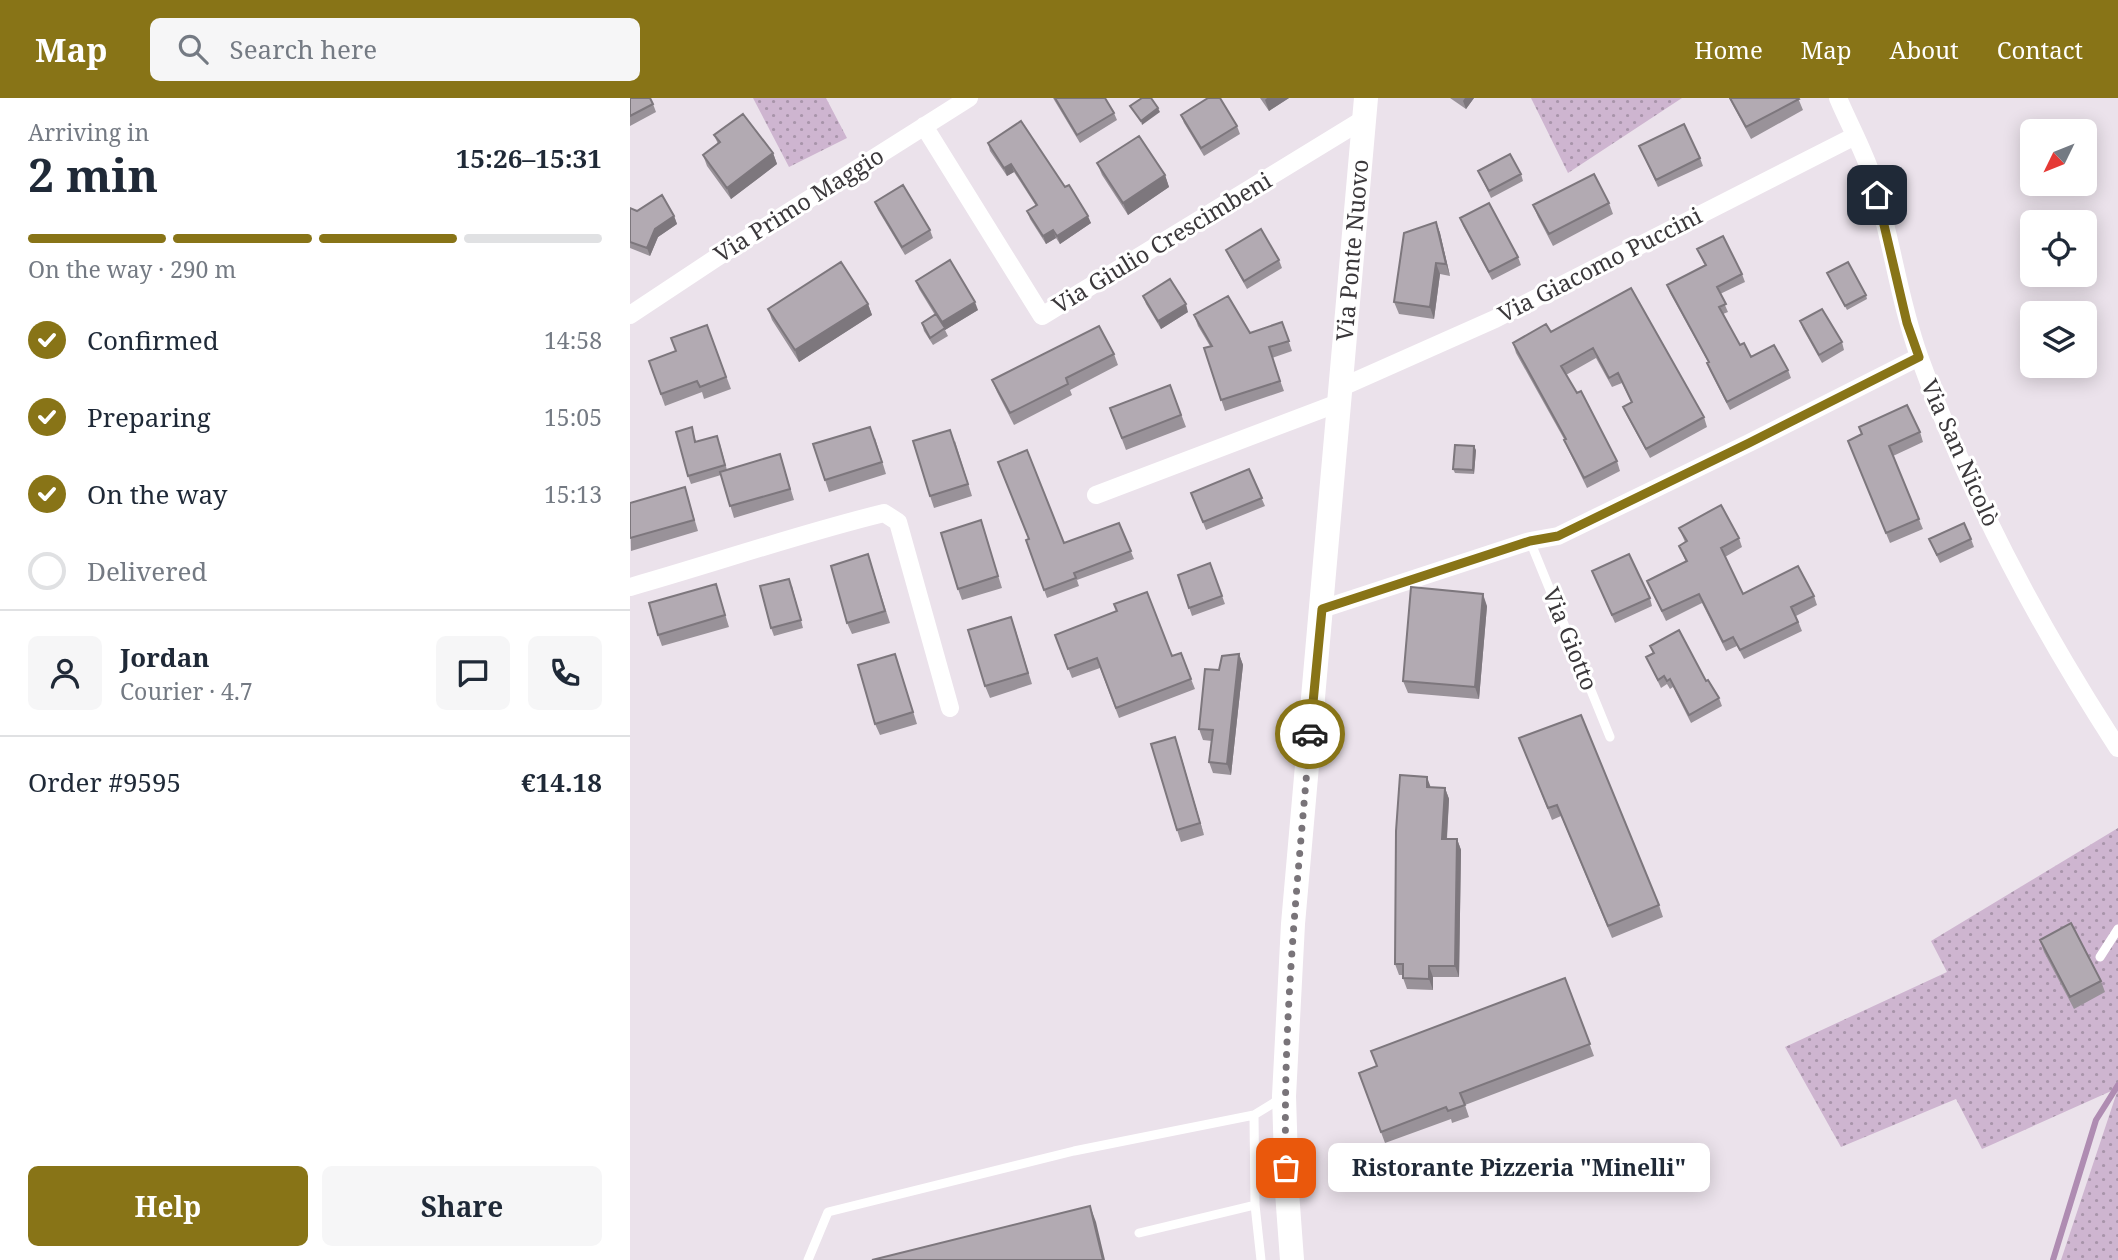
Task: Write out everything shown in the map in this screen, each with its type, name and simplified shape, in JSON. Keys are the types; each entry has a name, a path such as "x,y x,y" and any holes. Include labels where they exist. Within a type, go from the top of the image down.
{"main road":[{"name":"Via Ponte Nuovo","path":"1292,1260 1284,1096 1293,925 1365,109"}],"street":[{"name":"Via Primo Maggio","path":"630,315 716,257 969,98"},
{"name":"Via San Nicolò","path":"1838,98 1871,175 1907,323 1942,421 1998,539 2059,653 2118,748"},
{"name":"Via Giulio Crescimbeni","path":"924,126 1042,316 1365,109"},
{"name":"Via Giacomo Puccini","path":"1341,394 1855,136"},
{"path":"1322,609 1530,541 1558,536 1919,357"},
{"path":"1096,495 1341,394"},
{"path":"630,587 842,523 884,513 898,522 950,708"}],"lane":[{"name":"Via Giotto","path":"1530,541 1610,737"},
{"path":"2100,957 2118,929"},
{"path":"808,1260 828,1212 1074,1151 1254,1115 1284,1096"},
{"path":"1254,1115 1255,1205 1261,1260"},
{"path":"1139,1233 1255,1205"}],"shaded area":[{"path":"753,98 826,98 847,138 789,167"},
{"path":"1531,98 1682,98 1568,173"},
{"path":"2118,828 2118,1088 1982,1149 1956,1099 1841,1147 1785,1047 1947,972 1931,941"},
{"path":"2118,1089 2118,1260 2061,1260"}],"building":[{"path":"630,98 650,98 653,104 630,116"},
{"path":"1055,98 1105,98 1114,113 1077,135"},
{"path":"1142,98 1151,98 1158,108 1141,121 1130,106"},
{"path":"1208,98 1220,98 1237,126 1201,148 1181,115"},
{"path":"1730,98 1798,98 1799,99 1746,127"},
{"path":"743,114 773,153 727,188 703,155 720,142 714,135"},
{"path":"1021,121 1065,187 1069,185 1088,216 1057,236 1053,230 1043,236 1027,211 1037,205 1011,164 1004,168 988,143"},
{"path":"1684,124 1700,158 1656,180 1639,146"},
{"path":"1139,136 1165,175 1123,203 1097,163"},
{"path":"1510,154 1521,174 1489,191 1478,171"},
{"path":"1594,174 1609,203 1549,234 1533,205"},
{"path":"903,185 930,230 902,247 875,202"},
{"path":"662,195 674,216 655,229 647,248 630,242 630,208 637,211"},
{"path":"1489,203 1518,257 1489,272 1460,218"},
{"path":"1436,222 1446,264 1436,263 1430,307 1394,302 1404,233"},
{"path":"1261,229 1279,260 1244,281 1226,250"},
{"path":"1723,236 1742,274 1717,287 1726,304 1719,307 1740,345 1744,343 1751,357 1774,345 1788,370 1727,402 1707,363 1709,362 1667,285 1706,265 1697,249"},
{"path":"950,260 975,302 942,322 916,281"},
{"path":"841,262 868,304 795,350 768,309"},
{"path":"1848,262 1866,295 1845,306 1827,273"},
{"path":"1170,279 1186,304 1158,321 1143,296"},
{"path":"1631,288 1704,417 1646,449 1623,407 1632,402 1618,373 1609,378 1593,348 1561,366 1577,393 1581,391 1617,461 1584,478 1564,440 1566,439 1513,343 1546,324 1551,332"},
{"path":"1228,296 1250,333 1282,322 1289,341 1269,347 1280,381 1221,400 1204,348 1212,346 1194,315"},
{"path":"1822,309 1842,342 1819,355 1800,321"},
{"path":"936,314 945,328 930,338 922,323"},
{"path":"707,325 726,377 700,387 697,381 661,394 649,361 676,351 671,338"},
{"path":"1099,326 1114,354 1066,378 1068,384 1010,413 992,380"},
{"path":"1170,385 1181,415 1122,438 1110,408"},
{"path":"1907,405 1920,432 1889,446 1919,519 1886,533 1848,441 1862,434 1859,427"},
{"path":"692,427 695,442 717,436 725,465 688,476 676,432"},
{"path":"870,427 882,462 825,480 813,444"},
{"path":"950,430 968,484 930,496 913,441"},
{"path":"1455,445 1474,446 1473,470 1453,469"},
{"path":"1027,450 1064,543 1119,523 1131,551 1074,573 1076,578 1044,590 1026,540 1029,539 998,462"},
{"path":"780,454 790,489 730,506 720,472"},
{"path":"1249,469 1262,498 1203,522 1191,493"},
{"path":"685,487 694,520 630,538 630,503"},
{"path":"1721,505 1739,538 1721,548 1743,594 1798,566 1814,596 1791,607 1798,622 1740,650 1733,637 1723,642 1699,594 1662,611 1647,581 1687,561 1679,546 1687,541 1679,528"},
{"path":"981,520 998,576 958,589 941,533"},
{"path":"1964,523 1971,539 1937,555 1929,539"},
{"path":"868,554 885,611 847,623 831,566"},
{"path":"1629,554 1650,598 1612,615 1592,571"},
{"path":"1210,563 1222,596 1189,608 1178,575"},
{"path":"789,579 801,620 771,628 760,586"},
{"path":"716,584 725,615 658,635 649,603"},
{"path":"1411,587 1483,594 1475,687 1403,681"},
{"path":"1147,592 1172,656 1181,653 1191,679 1116,708 1097,658 1068,669 1055,635 1117,611 1114,604"},
{"path":"1011,617 1028,673 985,686 968,630"},
{"path":"1679,630 1706,681 1708,680 1719,698 1689,715 1670,679 1667,681 1664,676 1658,680 1646,657 1654,653 1650,646"},
{"path":"895,654 913,712 875,724 858,665"},
{"path":"1239,654 1227,764 1209,762 1213,730 1199,729 1205,669 1219,670 1222,656"},
{"path":"1581,715 1659,905 1608,926 1557,805 1548,808 1519,738"},
{"path":"1175,737 1200,823 1177,830 1151,744"},
{"path":"1400,775 1427,777 1427,787 1445,788 1442,839 1457,839 1455,966 1429,966 1429,979 1403,978 1403,964 1395,964 1396,831"},
{"path":"2071,923 2101,981 2070,997 2040,940"},
{"path":"1565,978 1590,1044 1460,1093 1465,1105 1448,1111 1446,1107 1381,1132 1359,1073 1377,1066 1371,1051"},
{"path":"1090,1206 1103,1260 872,1260"}],"waterway":[{"path":"2053,1260 2096,1120 2118,1085"}],"way so far":[{"path":"1286,1168 1284,1096 1293,925 1310,734"}],"place":[{"name":"Ristorante Pizzeria \"Minelli\"","path":"1286,1168"}],"route":[{"path":"1310,734 1322,609 1530,541 1558,536 1919,357 1907,323 1877,195"}]}
